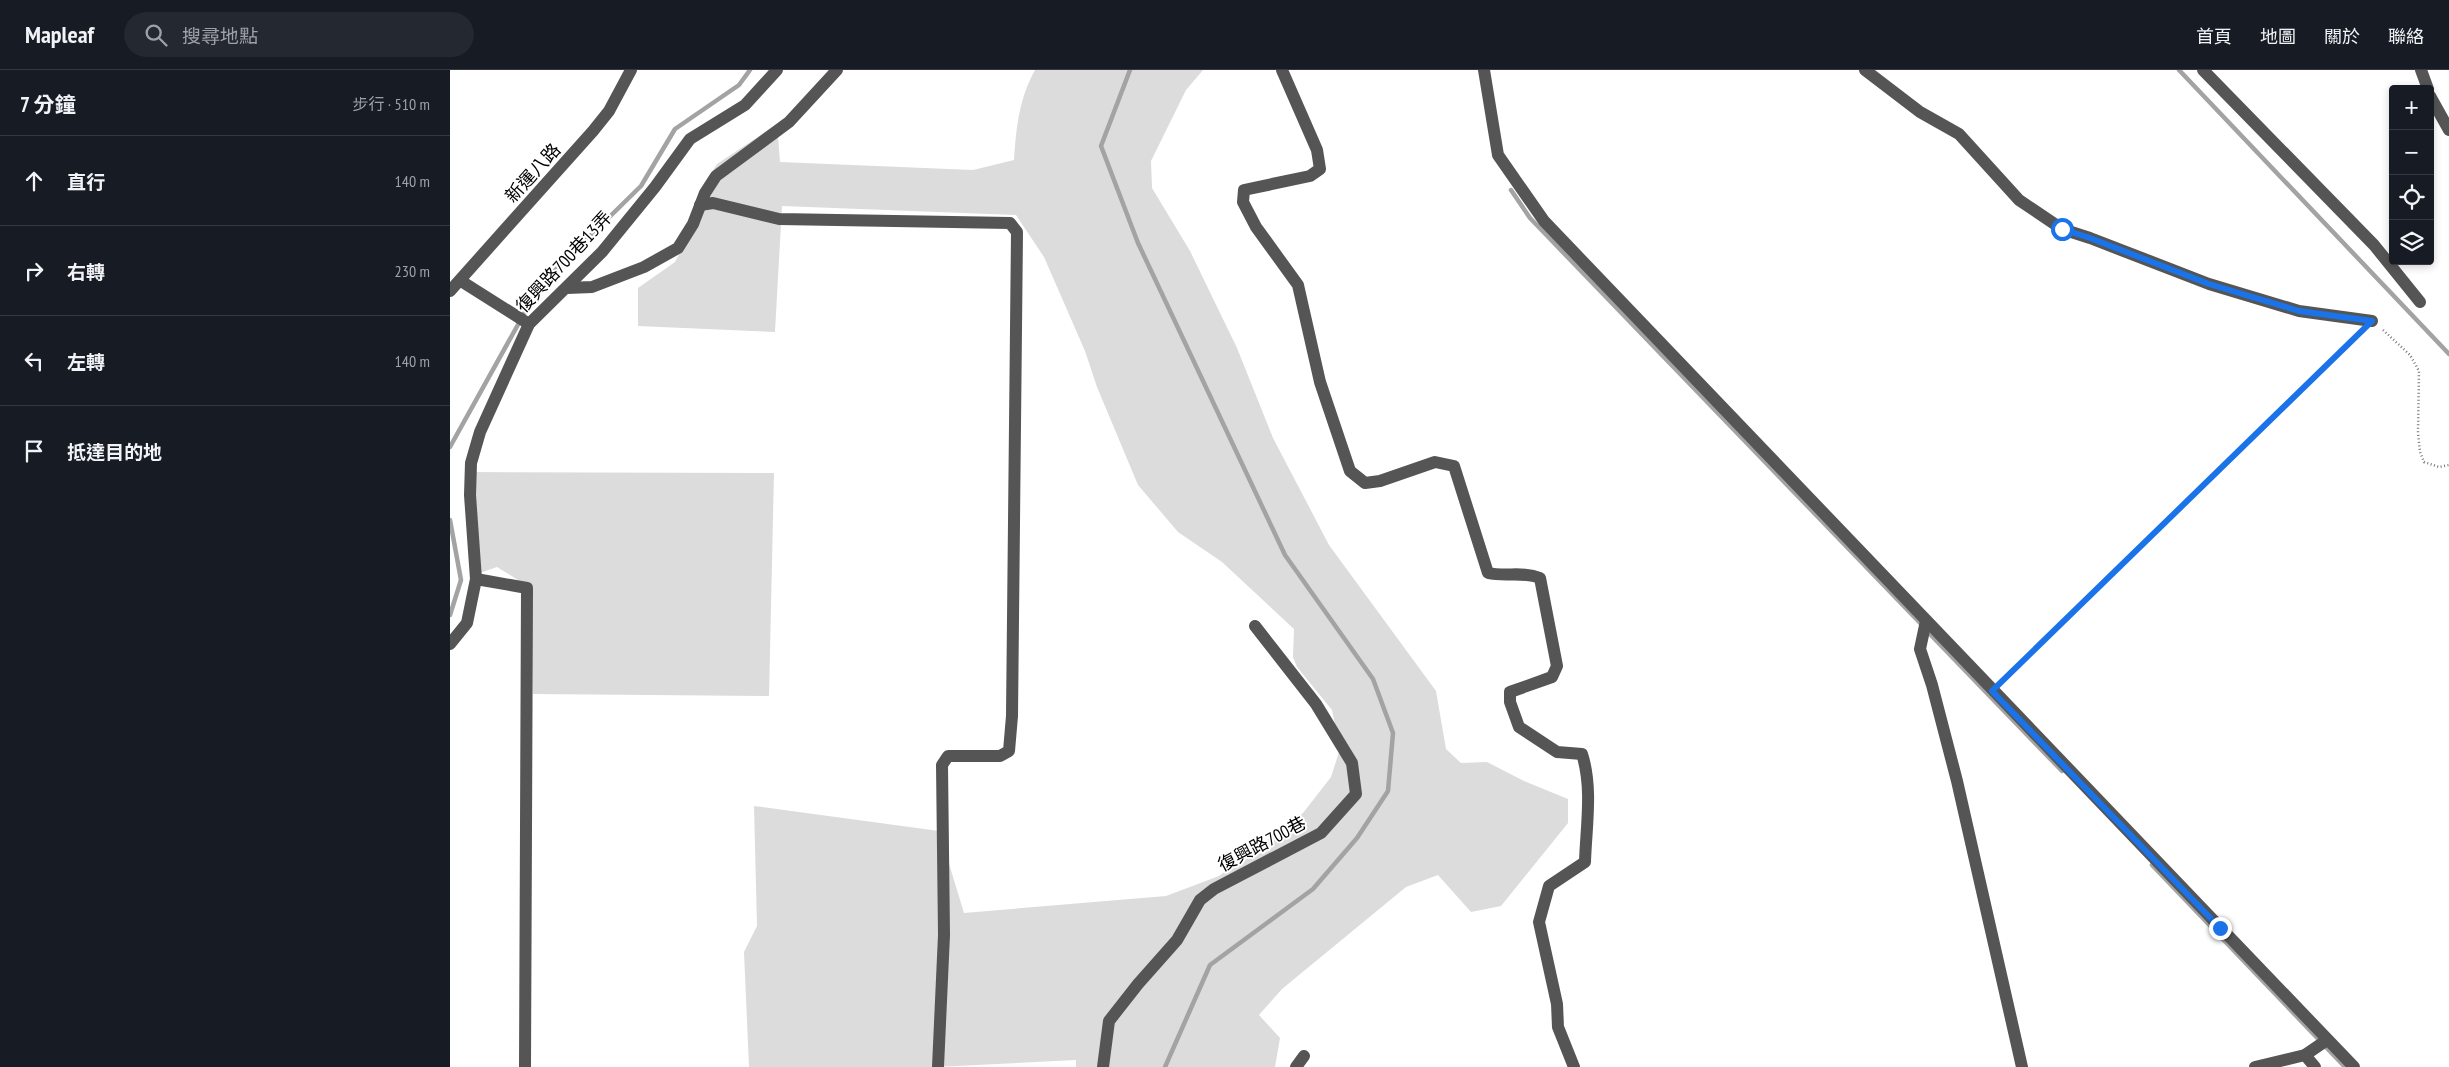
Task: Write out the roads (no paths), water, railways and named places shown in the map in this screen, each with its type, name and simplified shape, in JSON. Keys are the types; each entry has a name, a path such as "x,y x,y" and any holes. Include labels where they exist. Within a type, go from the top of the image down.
{"street":[{"name":"新運八路","path":"450,291 461,281 593,131 613,103 631,70"},
{"name":"復興路700巷13弄","path":"450,644 467,623 476,579 470,495 471,463 480,432 529,324 538,312 567,288 602,252 690,139 745,105 777,70"},
{"path":"567,288 592,287 644,267 678,248 693,224 705,192 716,176 789,122 837,70"},
{"path":"1282,70 1317,150 1320,169 1310,176 1244,190 1243,202 1256,227 1298,285 1320,382 1350,471 1365,483 1380,481 1435,462 1454,466 1488,573 1500,576 1527,573 1540,578 1557,666 1552,677 1510,692 1510,702 1519,727 1557,752 1582,754 1586,766 1585,862 1549,886 1539,922 1557,1004 1558,1028 1574,1067"},
{"path":"1484,70 1498,154 1544,222 2325,1041 2354,1067"},
{"path":"1865,70 1920,112 1959,134 2019,200 2062,229 2209,284 2299,311 2372,321"},
{"path":"2203,70 2374,245 2420,302"},
{"path":"2420,70 2426,85"},
{"path":"2434,103 2449,130"},
{"path":"700,205 712,203 779,219 1010,222 1017,232 1012,716 1009,751 1000,756 948,756 942,765 944,935 938,1067"},
{"path":"461,281 529,324"},
{"path":"476,579 527,588 525,1067"},
{"path":"1926,623 1920,650 1932,685 1957,781 2022,1067"},
{"name":"復興路700巷","path":"1103,1067 1109,1021 1138,984 1178,940 1200,900 1214,889 1321,834 1356,794 1352,763 1316,704 1255,626"},
{"path":"2255,1067 2309,1052 2325,1041"},
{"path":"2309,1052 2316,1067"},
{"path":"1296,1067 1304,1056"}],"waterway":[{"path":"450,447 540,285 641,186 675,129 739,85 750,70"},
{"path":"1130,70 1101,146 1138,243 1285,555 1373,679 1393,733 1388,791 1357,838 1313,889 1210,965 1165,1067"},
{"path":"2179,70 2449,354"},
{"path":"1511,190 1530,218 1922,625"},
{"path":"450,520 461,580 450,615"},
{"path":"1927,631 2062,771"},
{"path":"2152,865 2345,1067"}]}
